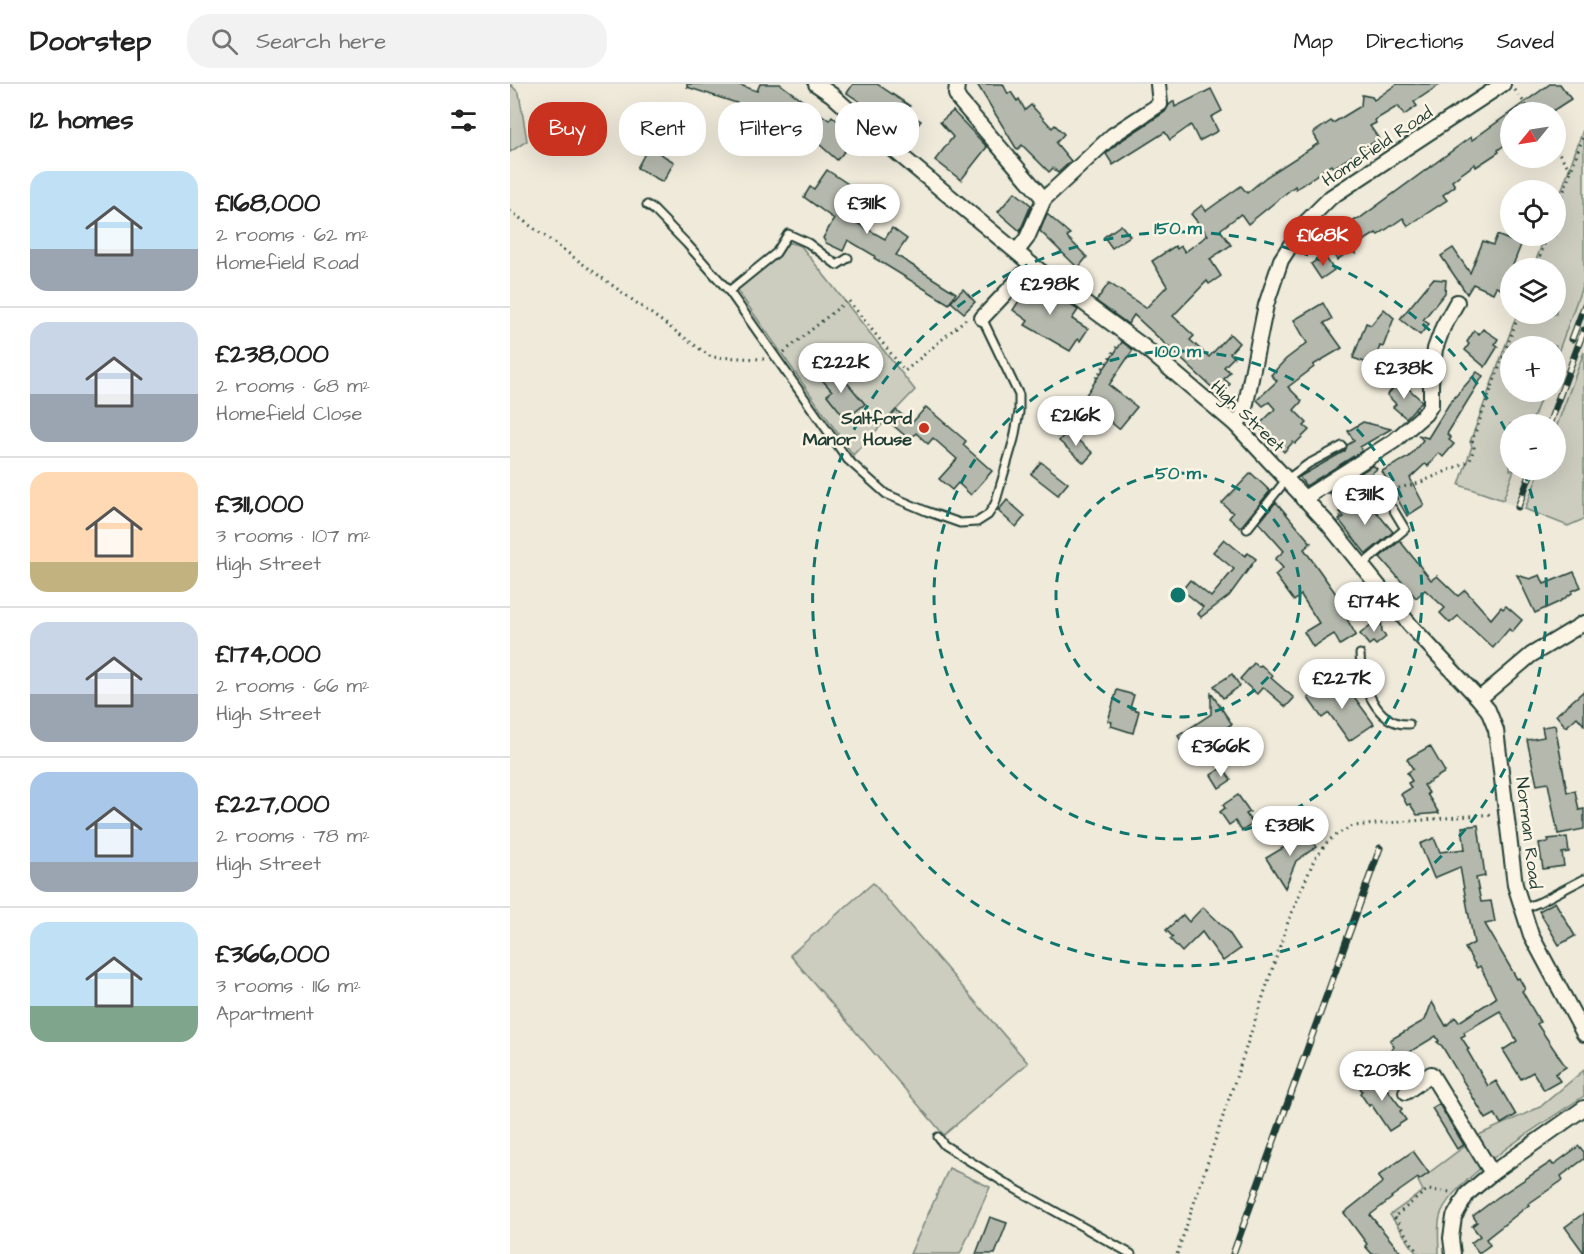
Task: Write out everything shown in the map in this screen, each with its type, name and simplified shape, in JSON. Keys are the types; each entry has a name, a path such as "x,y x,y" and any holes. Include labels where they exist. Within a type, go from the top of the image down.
{"street":[{"name":"High Street","path":"816,84 832,95 882,140 1032,265 1126,333 1236,425 1329,525 1410,625 1479,699"},
{"path":"957,84 955,89 959,100 1044,199"},
{"path":"1017,251 1027,238 1044,199 1113,135 1160,104 1158,84"},
{"name":"Homefield Road","path":"1236,425 1244,413 1266,305 1281,260 1305,223 1331,198 1508,85"},
{"path":"982,318 1032,265"},
{"path":"1304,499 1394,441 1425,414 1431,405 1435,350 1443,327 1457,302"},
{"path":"1479,699 1531,655 1584,623"},
{"name":"Norman Road","path":"1479,699 1488,710 1496,730 1515,885 1521,909 1531,935 1584,1034"},
{"path":"1406,1092 1431,1074 1491,1173"},
{"path":"1453,1254 1451,1238 1454,1217 1467,1194 1491,1173 1584,1108"}],"lane":[{"path":"646,205 654,210 687,244 729,291 848,460 886,494 960,523 977,522 988,515 995,504 1014,439 1019,412 1019,395 982,318"},
{"path":"729,291 776,253 788,234 808,243 837,266 848,258"},
{"path":"1247,529 1286,480 1308,464 1342,446"},
{"path":"1362,565 1405,529 1393,509"},
{"path":"1360,654 1363,682 1378,707 1391,722 1399,725 1409,724"},
{"path":"1521,909 1540,902 1584,879"},
{"path":"938,1137 944,1145 1010,1186 1131,1254"}],"path":[{"path":"1508,85 1522,102"},
{"path":"1566,185 1584,134"},
{"path":"1566,164 1571,171"},
{"path":"1329,525 1353,507 1383,492 1419,483 1470,461 1474,448 1472,441 1515,324"},
{"path":"1096,378 1126,333"},
{"path":"1177,1254 1288,922 1318,854 1328,841 1353,826 1507,813"},
{"path":"1419,1254 1394,1217 1427,1190 1467,1194"}],"shaded area":[{"path":"510,84 519,93 527,141 510,152"},
{"path":"1584,127 1584,281 1564,336 1509,336 1513,324 1566,324 1566,258 1537,258 1541,246 1566,246 1565,180"},
{"path":"1584,140 1584,519 1568,526 1459,485 1471,464 1474,440 1500,372 1500,402 1566,402 1566,336 1514,336 1518,324 1566,324 1566,258 1556,258 1556,246 1566,246 1566,202"},
{"path":"787,242 801,246 915,390 853,455 737,290 780,253"},
{"path":"1584,352 1584,519 1568,526 1525,509 1536,480 1566,480 1566,414 1561,414"},
{"path":"1500,360 1500,402 1539,402 1535,414 1500,414 1500,480 1510,480 1503,500 1459,485 1472,446 1470,442"},
{"path":"873,883 1028,1063 944,1135 790,955"},
{"path":"1584,1070 1584,1096 1526,1134 1461,1186 1447,1202 1440,1217 1439,1254 1417,1254 1390,1215 1423,1191 1418,1181 1481,1134 1540,1107"},
{"path":"949,1168 990,1187 960,1254 910,1254"}],"building":[{"path":"687,84 737,84 757,91 760,84 780,84 804,102 733,102 687,87"},
{"path":"853,84 877,84 904,102 860,102 847,93"},
{"path":"977,84 1003,84 1008,94 1011,92 1017,101 1019,99 1025,110 1031,105 1052,128 1055,125 1064,134 1056,143 1071,161 1058,173 1053,168 1049,172 1022,145 1016,148"},
{"path":"1397,84 1441,84 1414,102 1417,106 1404,115 1398,106 1375,120 1376,123 1370,126 1379,139 1333,168 1331,165 1296,189 1295,186 1248,224 1241,214 1221,229 1231,245 1210,259 1221,276 1209,284 1207,281 1173,316 1194,336 1190,340 1209,357 1230,334 1239,343 1230,353 1234,357 1224,367 1230,372 1224,379 1230,384 1220,395 1134,315 1128,324 1096,301 1109,283 1146,308 1167,286 1152,261 1175,246 1177,249 1181,246 1185,252 1208,235 1191,214 1202,205 1206,211 1241,186 1247,193 1266,177 1319,143 1313,133 1361,106 1362,95 1372,97 1374,100"},
{"path":"1550,84 1560,84 1571,99 1566,102 1525,102"},
{"path":"1211,89 1222,111 1211,117 1218,131 1199,141 1191,125 1170,140 1165,132 1113,165 1106,154 1119,142 1165,112 1174,101 1175,107"},
{"path":"953,111 987,147 961,180 935,160 953,137 940,122"},
{"path":"823,116 829,120 832,116 835,119 835,156 840,156 837,160 823,148"},
{"path":"1500,120 1499,152 1476,167 1475,164 1452,181 1455,186 1443,195 1447,200 1408,226 1403,218 1378,235 1376,233 1357,245 1356,254 1350,251 1337,260 1322,237 1349,219 1351,222 1360,218 1471,137 1472,140"},
{"path":"644,156 664,156 674,162 663,182 637,168"},
{"path":"827,170 854,188 843,204 845,206 843,210 855,217 853,221 885,239 892,228 907,239 896,255 956,293 949,304 848,240 843,251 826,243 823,238 834,219 804,197 810,187 814,189"},
{"path":"1015,192 1031,205 1020,231 998,212"},
{"path":"1047,214 1070,234 1067,237 1087,257 1078,268 1040,231"},
{"path":"1121,225 1130,236 1112,248 1104,237"},
{"path":"1497,235 1500,236 1500,246 1521,246 1516,258 1500,258 1500,289 1496,287 1493,293 1473,284 1467,294 1441,256 1453,248 1470,273 1483,241 1493,245"},
{"path":"1324,255 1334,270 1321,279 1311,264"},
{"path":"1033,279 1078,310 1072,319 1088,329 1070,351 1025,325 1028,321 1013,310"},
{"path":"1433,279 1446,280 1445,293 1423,320 1429,324 1420,335 1400,319"},
{"path":"963,289 975,302 964,313 951,302"},
{"path":"1323,303 1332,319 1324,323 1342,348 1313,365 1314,367 1288,387 1302,401 1294,410 1307,423 1304,426 1309,430 1284,452 1258,426 1275,409 1269,402 1263,406 1257,400 1277,381 1271,375 1286,359 1307,343 1294,320"},
{"path":"1384,309 1394,318 1373,365 1353,358 1366,323 1371,325"},
{"path":"1483,329 1498,339 1495,344 1498,346 1485,367 1465,350 1474,331 1479,334"},
{"path":"1122,342 1133,350 1109,385 1137,407 1119,429 1083,399"},
{"path":"827,366 841,382 844,379 865,404 846,419 827,395 832,391 817,374"},
{"path":"1477,372 1483,376 1447,434 1451,438 1449,440 1454,444 1443,457 1439,453 1428,466 1425,464 1410,478 1424,505 1407,516 1382,471 1409,457 1423,440 1418,435 1428,438 1449,404"},
{"path":"1400,381 1422,401 1406,418 1393,407 1396,404 1387,395"},
{"path":"926,407 966,441 963,445 992,471 971,495 958,483 952,490 939,479 957,459 933,438 928,444 916,433 910,440 887,420 896,410 912,423"},
{"path":"1363,422 1391,429 1360,447 1362,451 1306,486 1299,477 1345,451 1347,445 1354,441 1348,431"},
{"path":"1067,431 1093,453 1084,463 1059,441"},
{"path":"1041,462 1068,483 1058,495 1031,474"},
{"path":"1373,465 1377,469 1336,501 1329,493"},
{"path":"1251,473 1270,491 1240,528 1229,518 1233,513 1222,503"},
{"path":"1007,500 1025,516 1016,527 998,511"},
{"path":"1276,502 1311,543 1304,549 1344,605 1340,607 1356,635 1340,645 1334,634 1313,647 1304,632 1319,623 1301,595 1294,601 1275,575 1283,568 1275,559 1284,551 1259,523"},
{"path":"1369,503 1393,532 1366,554 1339,520 1344,517 1340,512"},
{"path":"1224,539 1245,556 1248,553 1256,559 1229,596 1201,617 1198,614 1203,607 1182,590 1190,580 1211,597 1234,569 1213,552"},
{"path":"1400,541 1431,580 1437,576 1458,596 1465,590 1491,619 1501,607 1503,609 1506,606 1522,620 1512,632 1509,629 1493,648 1458,616 1450,623 1440,613 1445,608 1425,590 1416,598 1380,557"},
{"path":"1574,572 1581,587 1559,602 1535,613 1517,575 1530,579 1540,575 1544,584"},
{"path":"1381,616 1382,632 1386,637 1376,645 1373,642 1369,645 1360,634"},
{"path":"1254,663 1259,667 1261,665 1273,676 1271,678 1294,698 1286,707 1263,687 1257,694 1240,679"},
{"path":"1232,674 1240,686 1223,698 1214,686"},
{"path":"1333,681 1341,692 1345,688 1350,695 1352,694 1374,724 1349,741 1329,713 1322,718 1308,698"},
{"path":"1117,690 1134,695 1130,708 1139,711 1133,733 1111,726 1112,722 1108,721"},
{"path":"1584,691 1584,725 1577,717 1566,727 1556,715"},
{"path":"1211,693 1232,724 1189,752 1178,736 1211,714"},
{"path":"1555,725 1567,792 1575,791 1579,810 1584,809 1584,829 1558,834 1548,783 1537,785 1527,740 1544,737 1542,727"},
{"path":"1430,746 1445,772 1424,785 1439,813 1417,815 1410,804 1407,805 1401,794 1411,788 1408,783 1412,781 1407,773 1413,769 1407,759"},
{"path":"1223,767 1231,780 1219,788 1211,775"},
{"path":"1238,795 1250,812 1246,814 1253,824 1242,831 1235,821 1229,825 1220,812 1225,808 1223,805"},
{"path":"1478,825 1485,876 1476,878 1481,902 1491,901 1495,922 1485,924 1525,989 1522,991 1540,1022 1537,1024 1566,1067 1555,1074 1560,1081 1544,1090 1533,1072 1521,1079 1503,1050 1517,1041 1500,1011 1464,1032 1465,1035 1461,1037 1488,1086 1496,1081 1516,1115 1501,1124 1495,1114 1486,1119 1442,1046 1437,1042 1439,1041 1436,1036 1406,1054 1389,1072 1380,1063 1394,1047 1390,1040 1425,1020 1432,1002 1446,1026 1455,1017 1459,1022 1496,998 1480,966 1477,968 1465,948 1474,943 1460,867 1434,878 1420,844 1434,838 1440,852 1465,849 1462,827"},
{"path":"1308,833 1316,847 1296,861 1285,888 1266,858"},
{"path":"1567,837 1569,852 1562,853 1564,866 1543,869 1539,843 1549,842 1548,839"},
{"path":"1555,902 1575,936 1559,945 1539,911"},
{"path":"1203,907 1227,930 1240,949 1223,961 1202,932 1182,952 1170,939 1173,937 1166,930 1183,915 1189,922"},
{"path":"1375,1073 1402,1109 1400,1111 1406,1120 1389,1131 1371,1104 1369,1106 1360,1093 1362,1091 1359,1086"},
{"path":"1439,1104 1464,1145 1457,1149 1432,1108"},
{"path":"1579,1146 1584,1152 1584,1159 1561,1176 1563,1180 1528,1204 1486,1239 1490,1245 1479,1253 1471,1243 1480,1236 1472,1226 1477,1222 1473,1216 1551,1162 1553,1165"},
{"path":"1413,1151 1429,1173 1391,1197 1370,1215 1402,1254 1372,1254 1344,1213 1383,1182 1378,1176"},
{"path":"1584,1213 1584,1253 1565,1227"},
{"path":"990,1217 1007,1223 995,1254 976,1254"}],"railway":[{"path":"1572,339 1584,307"},
{"path":"1553,414 1584,330"},
{"path":"1518,507 1528,480"},
{"path":"1233,1254 1380,848"}],"place":[{"name":"Saltford Manor House","path":"924,428"}]}
